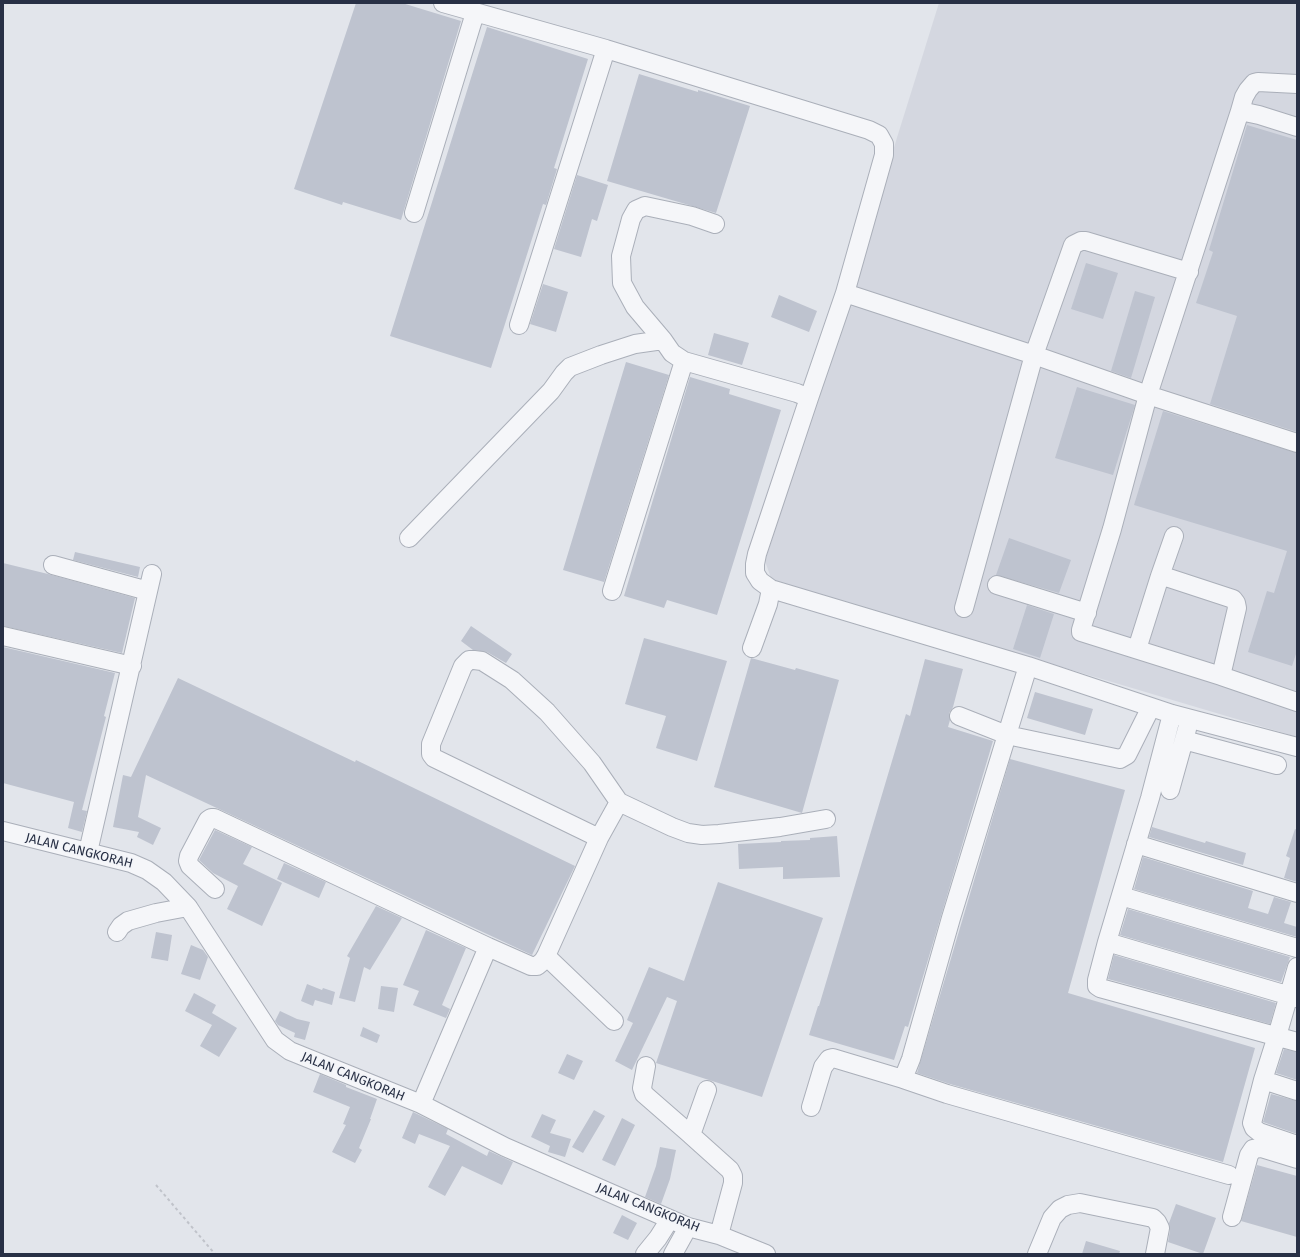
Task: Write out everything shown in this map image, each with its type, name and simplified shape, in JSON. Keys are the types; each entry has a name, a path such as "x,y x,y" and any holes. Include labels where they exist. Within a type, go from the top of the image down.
{"street":[{"path":"443,3 606,49 869,130 879,135 884,144 884,155 845,293 808,398 757,554 755,573 760,581 771,589 1028,666 1071,674 1151,707 1172,714 1297,747"},
{"path":"414,213 475,13"},
{"path":"519,325 606,49"},
{"path":"1297,84 1258,82 1254,83 1244,97 1189,272 1148,395 1112,529 1081,630 1081,632 1221,676 1297,702"},
{"path":"1240,111 1259,115 1297,127"},
{"path":"715,224 692,216 645,206 636,210 631,220 621,256 622,283 635,307 672,353 684,361 808,398"},
{"path":"964,608 1034,355 1073,245 1081,241 1086,241 1189,272"},
{"path":"845,293 1034,355 1148,395 1297,443"},
{"path":"409,538 551,391 570,367 634,344 663,340"},
{"path":"612,591 684,361"},
{"path":"1137,649 1174,536"},
{"path":"53,565 148,591"},
{"path":"88,852 152,574"},
{"path":"1160,576 1233,600 1236,603 1237,608 1221,676"},
{"path":"997,585 1087,612"},
{"path":"752,648 768,604 771,589"},
{"path":"3,636 132,666"},
{"path":"600,838 434,758 431,754 431,744 463,666 468,660 482,661 512,680 547,712 592,763 619,802 672,827 702,835 780,827 826,819"},
{"path":"903,1079 911,1059 951,918 1028,666"},
{"path":"959,716 1007,735 1120,759 1127,755 1151,707"},
{"path":"1172,714 1107,942 1097,980 1098,986 1100,988 1297,1042"},
{"path":"1170,790 1190,718"},
{"path":"1184,740 1276,765"},
{"path":"215,889 190,866 188,862 188,856 208,820 211,818 214,818 488,947 531,966 537,966 546,956 600,838 619,802"},
{"name":"JALAN CANGKORAH","path":"3,831 131,862 147,870 164,882 188,907 275,1040 290,1051 421,1104 505,1147 688,1227 719,1235 762,1253"},
{"path":"1136,844 1297,893"},
{"path":"1121,896 1297,948"},
{"path":"116,932 128,921 156,913 188,907"},
{"path":"1107,942 1293,996"},
{"path":"421,1104 488,947"},
{"path":"546,956 614,1021"},
{"path":"1297,967 1293,996 1277,1036 1263,1080 1252,1123 1254,1128 1259,1132 1297,1145"},
{"path":"810,1107 823,1067 829,1059 833,1058 947,1094 1229,1175"},
{"path":"646,1066 642,1088 644,1094 730,1170 733,1176 733,1183 719,1235"},
{"path":"1263,1080 1297,1091"},
{"path":"691,1135 707,1090"},
{"path":"1232,1217 1249,1154 1253,1149 1261,1148 1297,1159"},
{"path":"1037,1254 1052,1218 1060,1209 1068,1205 1080,1203 1152,1218 1157,1222 1160,1228 1155,1254"},
{"path":"645,1254 658,1238 670,1219"},
{"path":"673,1254 688,1227"}],"path":[{"path":"156,1185 215,1254"}],"shaded area":[{"path":"939,3 1297,3 1297,737 772,581 765,561"}],"building":[{"path":"356,3 402,3 461,21 401,220 343,202 342,205 294,189"},
{"path":"487,27 588,59 554,168 557,169 546,205 543,204 491,368 390,336"},
{"path":"639,74 750,106 716,213 607,181"},
{"path":"1247,125 1297,140 1297,432 1210,404 1237,316 1196,303 1213,252 1209,250"},
{"path":"577,175 608,185 597,221 592,219 581,257 554,249"},
{"path":"1086,263 1118,273 1103,319 1071,309"},
{"path":"543,284 568,292 556,332 530,324"},
{"path":"1135,291 1155,297 1131,378 1111,371"},
{"path":"779,295 817,311 809,332 771,317"},
{"path":"714,333 749,343 742,365 708,355"},
{"path":"626,362 669,375 604,582 563,570"},
{"path":"690,377 730,389 729,394 781,410 717,615 667,600 664,608 624,596"},
{"path":"1077,387 1135,405 1113,475 1055,458"},
{"path":"1163,411 1297,453 1297,651 1292,666 1248,652 1267,591 1274,593 1287,551 1134,505"},
{"path":"1009,538 1071,560 1059,593 996,575"},
{"path":"75,552 140,567 138,577 73,560"},
{"path":"3,563 135,598 122,653 3,626"},
{"path":"1027,605 1054,614 1040,658 1013,649"},
{"path":"471,626 512,654 506,663 487,652 473,650 461,641"},
{"path":"644,638 727,661 697,761 656,748 666,716 625,704"},
{"path":"3,647 115,673 104,716 106,717 82,810 87,811 82,832 68,828 74,802 3,783"},
{"path":"751,658 795,670 796,668 839,680 802,813 714,787"},
{"path":"925,659 963,669 953,707 949,713 950,720 948,727 993,741 908,1027 905,1026 894,1060 809,1035 906,714 910,716"},
{"path":"178,678 355,762 356,760 575,866 532,955 146,775 138,817 161,828 153,845 137,837 139,832 113,827 123,775 131,777"},
{"path":"1035,692 1093,709 1085,735 1027,718"},
{"path":"1010,759 1125,790 1068,993 1255,1048 1223,1162 950,1084 917,1073"},
{"path":"1152,827 1205,843 1206,841 1246,853 1243,865 1149,837"},
{"path":"1295,829 1297,830 1297,882 1284,878 1290,858 1286,856"},
{"path":"215,830 252,847 243,864 282,883 262,926 227,909 238,886 213,873 199,860"},
{"path":"837,836 840,877 783,879 783,867 739,869 738,844 810,840 810,838"},
{"path":"1143,857 1253,891 1248,908 1268,914 1274,897 1291,902 1284,923 1297,927 1297,937 1134,889"},
{"path":"284,863 326,882 319,898 277,879"},
{"path":"718,882 823,918 762,1097 656,1063 677,1001 667,997 632,1070 615,1061 633,1023 627,1020 649,967 684,981"},
{"path":"376,906 402,918 370,970 364,967 355,1002 339,998 350,958 347,956"},
{"path":"1128,909 1290,957 1281,982 1120,935"},
{"path":"426,930 466,948 442,1005 450,1009 446,1018 413,1005 419,991 403,985"},
{"path":"156,932 172,935 168,961 151,958"},
{"path":"191,945 203,950 208,957 200,980 181,974"},
{"path":"1114,955 1276,1003 1270,1024 1108,979"},
{"path":"307,984 322,990 323,988 335,992 332,1005 315,1000 313,1006 301,1001"},
{"path":"381,986 398,988 394,1012 378,1009"},
{"path":"194,993 216,1005 212,1013 237,1028 219,1057 200,1046 212,1025 185,1011"},
{"path":"280,1011 297,1019 310,1022 305,1040 294,1037 295,1033 278,1025 275,1021"},
{"path":"363,1027 380,1035 377,1043 360,1036"},
{"path":"1284,1049 1297,1052 1297,1080 1276,1073"},
{"path":"567,1054 583,1061 574,1080 558,1073"},
{"path":"320,1074 346,1085 346,1087 377,1099 371,1119 359,1148 362,1150 355,1163 332,1152 346,1125 343,1124 350,1107 313,1092"},
{"path":"1271,1094 1297,1101 1297,1134 1263,1122"},
{"path":"594,1110 605,1116 583,1153 572,1147"},
{"path":"413,1112 448,1129 446,1134 487,1156 489,1151 513,1162 502,1185 462,1166 445,1196 428,1187 450,1146 419,1134 415,1144 402,1138"},
{"path":"542,1114 556,1120 550,1133 571,1139 565,1157 548,1152 550,1146 531,1137"},
{"path":"622,1118 635,1125 615,1166 602,1160"},
{"path":"660,1147 676,1150 670,1179 661,1204 645,1197 656,1166"},
{"path":"1257,1165 1297,1176 1297,1237 1241,1221"},
{"path":"1176,1204 1216,1218 1203,1254 1168,1242 1170,1230 1169,1223"},
{"path":"622,1215 637,1223 628,1240 613,1233"},
{"path":"1086,1241 1120,1251 1119,1254 1082,1254"}]}
